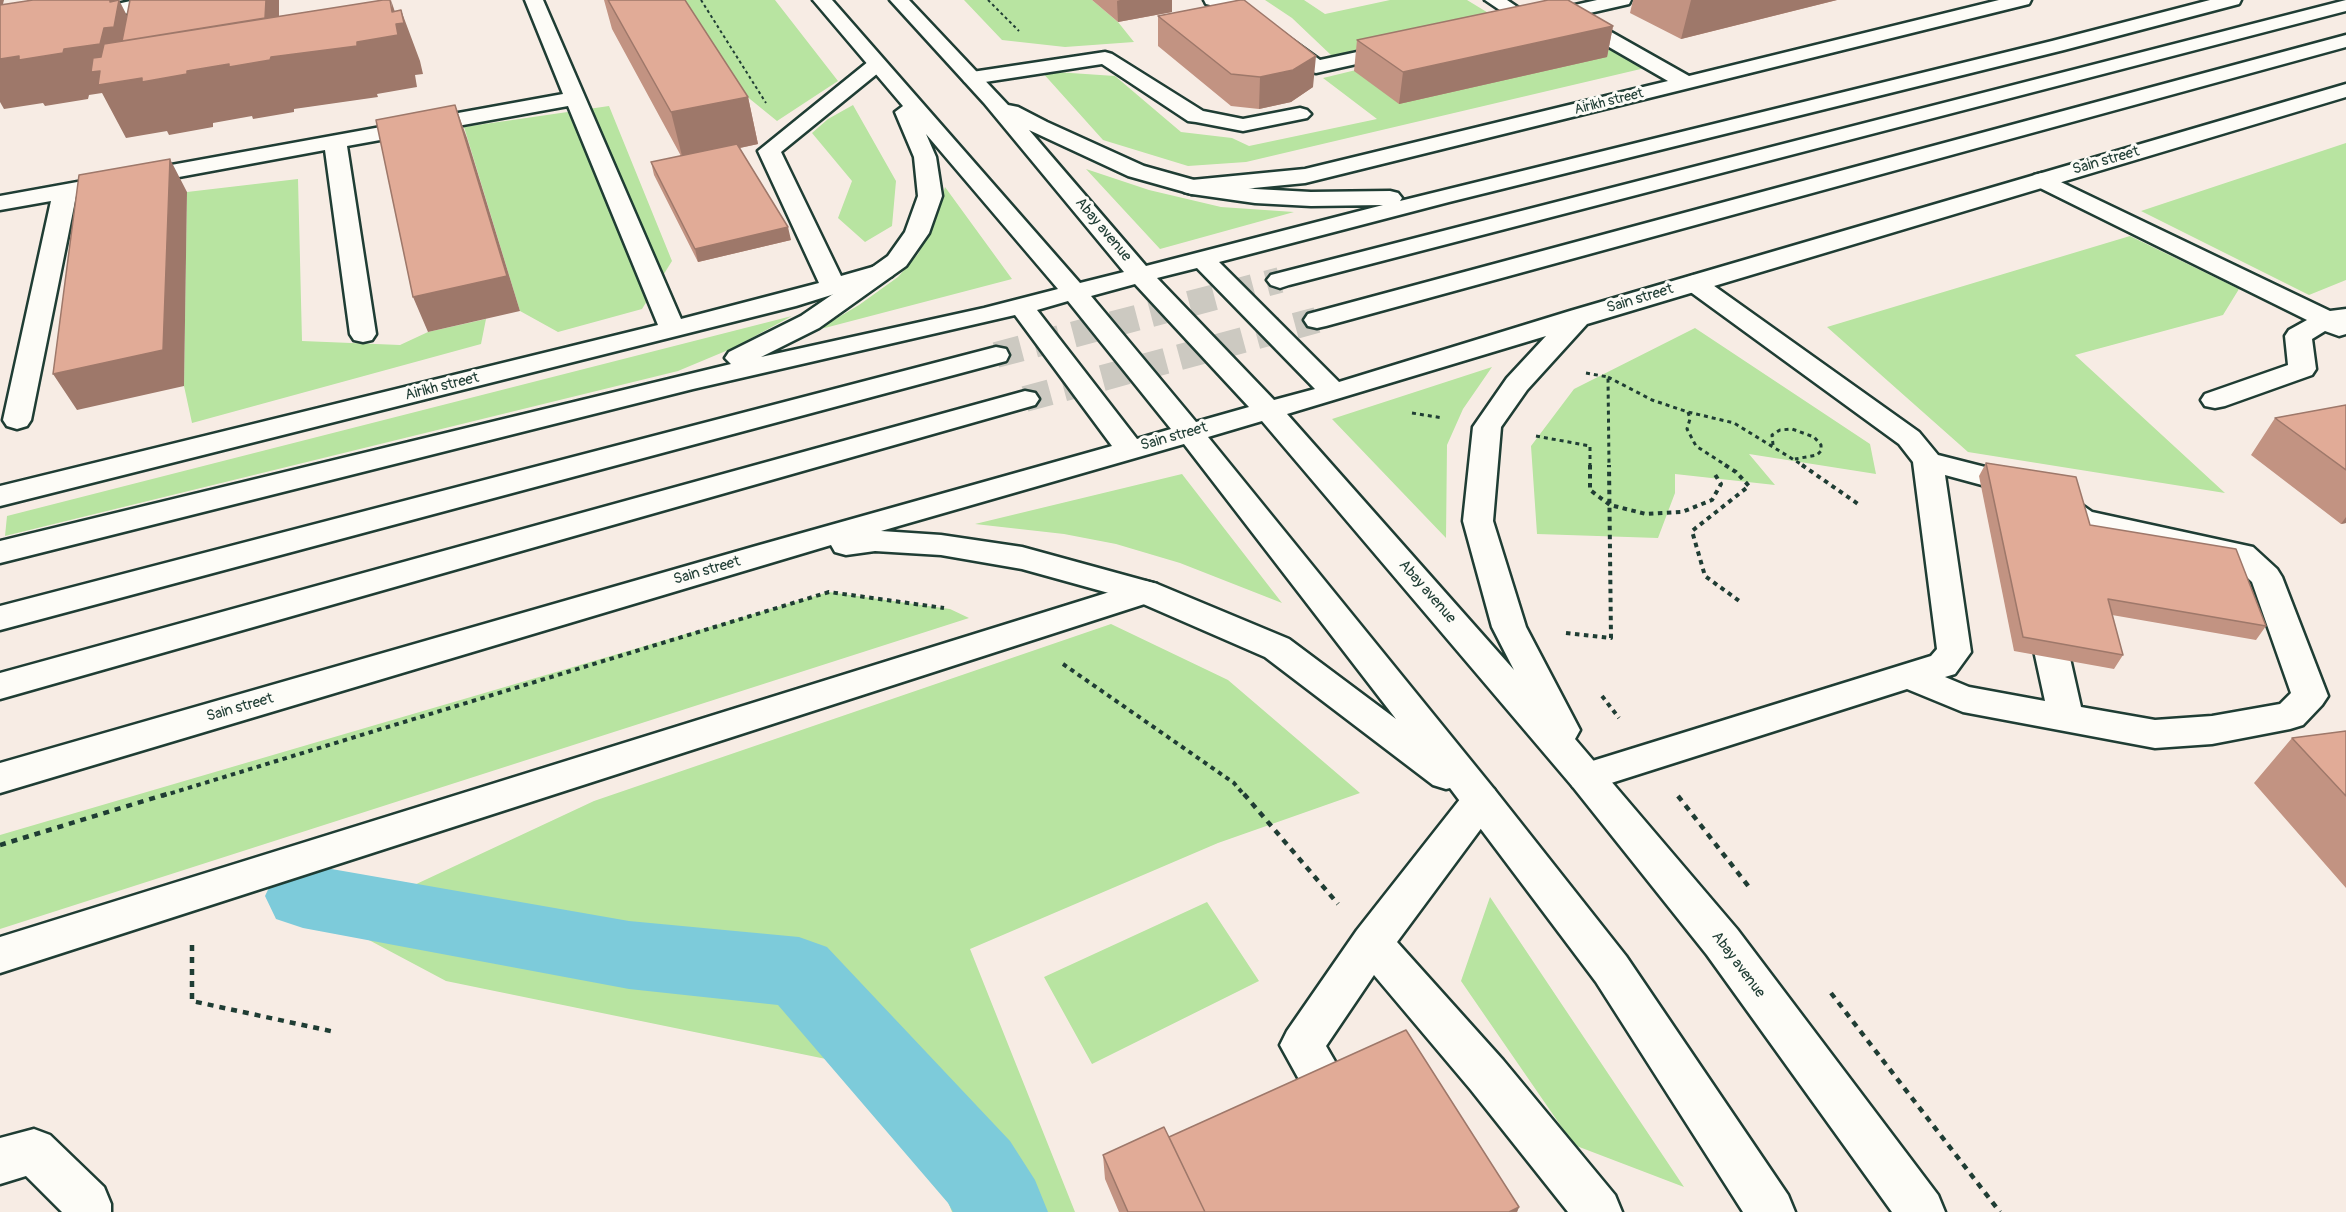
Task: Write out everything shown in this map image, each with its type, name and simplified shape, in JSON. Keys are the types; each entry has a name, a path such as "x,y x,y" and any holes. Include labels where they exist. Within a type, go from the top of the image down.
{"main road":[{"path":"0,36 160,0"},
{"path":"534,0 673,330"},
{"path":"822,0 1074,292 1190,433 1481,800 1611,969 1772,1212"},
{"name":"Abay avenue","path":"900,0 991,99 1141,276 1293,437 1586,777 1722,942 1921,1212"},
{"path":"1494,0 1529,21"},
{"path":"1507,26 1564,13 1588,3 1622,0"},
{"name":"Airikh street","path":"1192,187 1305,176 2022,0"},
{"path":"0,552 692,381 1021,306 1443,197 2057,46 2232,0"},
{"path":"1280,280 2346,5"},
{"path":"1207,8 1235,8 1316,67 1417,45"},
{"path":"1564,13 1687,83"},
{"path":"1317,320 2346,41"},
{"path":"972,78 1105,58 1196,116 1243,125 1300,114"},
{"path":"833,286 769,151 876,65"},
{"path":"692,381 810,322 897,261 917,233 930,196 925,157 895,85"},
{"name":"Sain street","path":"0,778 766,553 1190,433 2346,90"},
{"path":"0,202 575,98"},
{"path":"991,99 1039,127 1136,171 1192,187 1255,196 1311,199 1443,197"},
{"path":"335,141 363,334"},
{"path":"2042,180 2339,323"},
{"path":"17,420 65,191"},
{"path":"1203,260 1333,391"},
{"name":"Airikh street","path":"0,496 787,301 883,271"},
{"path":"1579,317 1517,384 1487,427 1478,521 1509,627 1586,777 1943,665 1954,651 1928,461 1910,438 1694,283"},
{"path":"1021,306 1130,450"},
{"path":"2215,400 2302,369 2298,336 2339,323"},
{"path":"0,618 996,355"},
{"path":"0,686 1024,399"},
{"path":"1910,675 1963,699 2155,734 2212,730 2290,717 2310,696 2266,577 2242,555 2082,520 2042,491 1928,461"},
{"path":"2013,483 2020,517"},
{"path":"766,553 875,542 941,545 1022,558 1145,592 1277,648 1342,699 1481,800"},
{"path":"2036,584 2067,718"},
{"path":"0,955 1145,592"},
{"path":"1360,1143 1302,1045 1372,943 1481,800"},
{"path":"1372,943 1487,1075 1598,1212"},
{"path":"0,1161 34,1151 87,1204 87,1212"}],"path":[{"path":"701,0 787,136"},
{"path":"1577,372 1608,377 1652,400 1734,423 1794,459 1861,506"},
{"path":"1559,632 1611,638 1608,377"},
{"path":"1409,412 1453,420"},
{"path":"1689,412 1690,419 1687,429 1696,446 1736,472 1749,486 1692,531 1705,576 1742,603"},
{"path":"1773,446 1772,435 1780,430 1792,429 1814,437 1821,445 1821,451 1817,455 1794,459"},
{"path":"1536,436 1590,446 1590,490 1610,505 1646,514 1682,512 1712,500 1721,484 1714,473"},
{"path":"0,845 829,592 950,609"},
{"path":"1061,663 1234,783 1372,943"},
{"path":"191,895 192,1001 335,1032"}],"green space":[{"path":"681,0 775,0 838,81 777,121 745,95"},
{"path":"964,0 1092,0 1118,22 1134,42 1065,47 1002,40"},
{"path":"1265,0 1304,0 1325,14 1390,0 1467,0 1490,14 1332,56 1292,18"},
{"path":"1562,20 1645,68 1246,162 1188,166 1103,140 1041,71 1115,76 1181,132 1232,138 1249,146 1377,119 1323,78"},
{"path":"853,105 896,181 892,226 865,242 838,218 852,181 812,133 828,119"},
{"path":"609,106 672,261 642,309 558,332 520,311 464,127"},
{"path":"2346,143 2346,280 2309,295 2141,211"},
{"path":"1086,169 1149,190 1221,207 1294,212 1160,249"},
{"path":"298,179 302,341 400,345 428,332 486,319 481,344 192,423 184,386 187,192"},
{"path":"945,187 1012,279 817,330 859,305 898,277 918,254 933,226"},
{"path":"2130,236 2239,289 2223,315 2075,355 2225,493 1968,452 1827,327"},
{"path":"792,316 733,348 678,371 5,536 7,516"},
{"path":"1695,328 1870,444 1876,474 1749,454 1775,485 1675,474 1675,493 1658,538 1537,534 1531,446 1574,389"},
{"path":"1492,367 1463,409 1447,445 1446,538 1332,419"},
{"path":"1182,474 1282,603 1180,563 1116,544 1064,534 975,524"},
{"path":"829,592 950,609 969,618 0,929 0,835"},
{"path":"1111,624 1228,680 1360,793 1218,843 970,949 1075,1212 952,1212 899,1074 446,981 335,922 594,801"},
{"path":"1490,897 1684,1187 1574,1145 1461,981"},
{"path":"1207,902 1259,981 1092,1064 1044,977"}],"building":[{"path":"33,0 110,0 110,2 119,0 114,27 104,28 100,44 64,49 63,53 19,60 19,56 0,59 0,5"},
{"path":"130,0 266,0 265,18 122,41"},
{"path":"390,0 392,12 401,10 404,23 396,24 398,35 357,42 357,46 271,57 270,60 229,67 229,64 187,71 187,74 142,82 142,78 98,85 100,71 91,72 93,58 101,57 104,44"},
{"path":"608,0 685,0 748,97 671,112"},
{"path":"1244,0 1316,56 1293,70 1260,77 1231,74 1158,16"},
{"path":"1548,0 1568,0 1613,26 1403,72 1357,40"},
{"path":"455,105 507,276 413,297 376,120"},
{"path":"737,144 788,227 695,249 651,162"},
{"path":"170,159 163,350 53,374 79,175"},
{"path":"2346,405 2346,470 2275,418"},
{"path":"1986,463 2076,477 2090,525 2236,549 2266,626 2108,599 2123,655 2023,637"},
{"path":"2346,731 2346,796 2292,738"},
{"path":"1406,1030 1519,1207 1509,1212 1205,1212 1169,1137"},
{"path":"1164,1127 1205,1212 1128,1212 1103,1155"}],"waterway":[{"path":"303,896 629,955 799,972 979,1172 1003,1212"}],"tunnel":[{"path":"996,355 1280,280"},
{"path":"1025,399 1317,320"}]}
